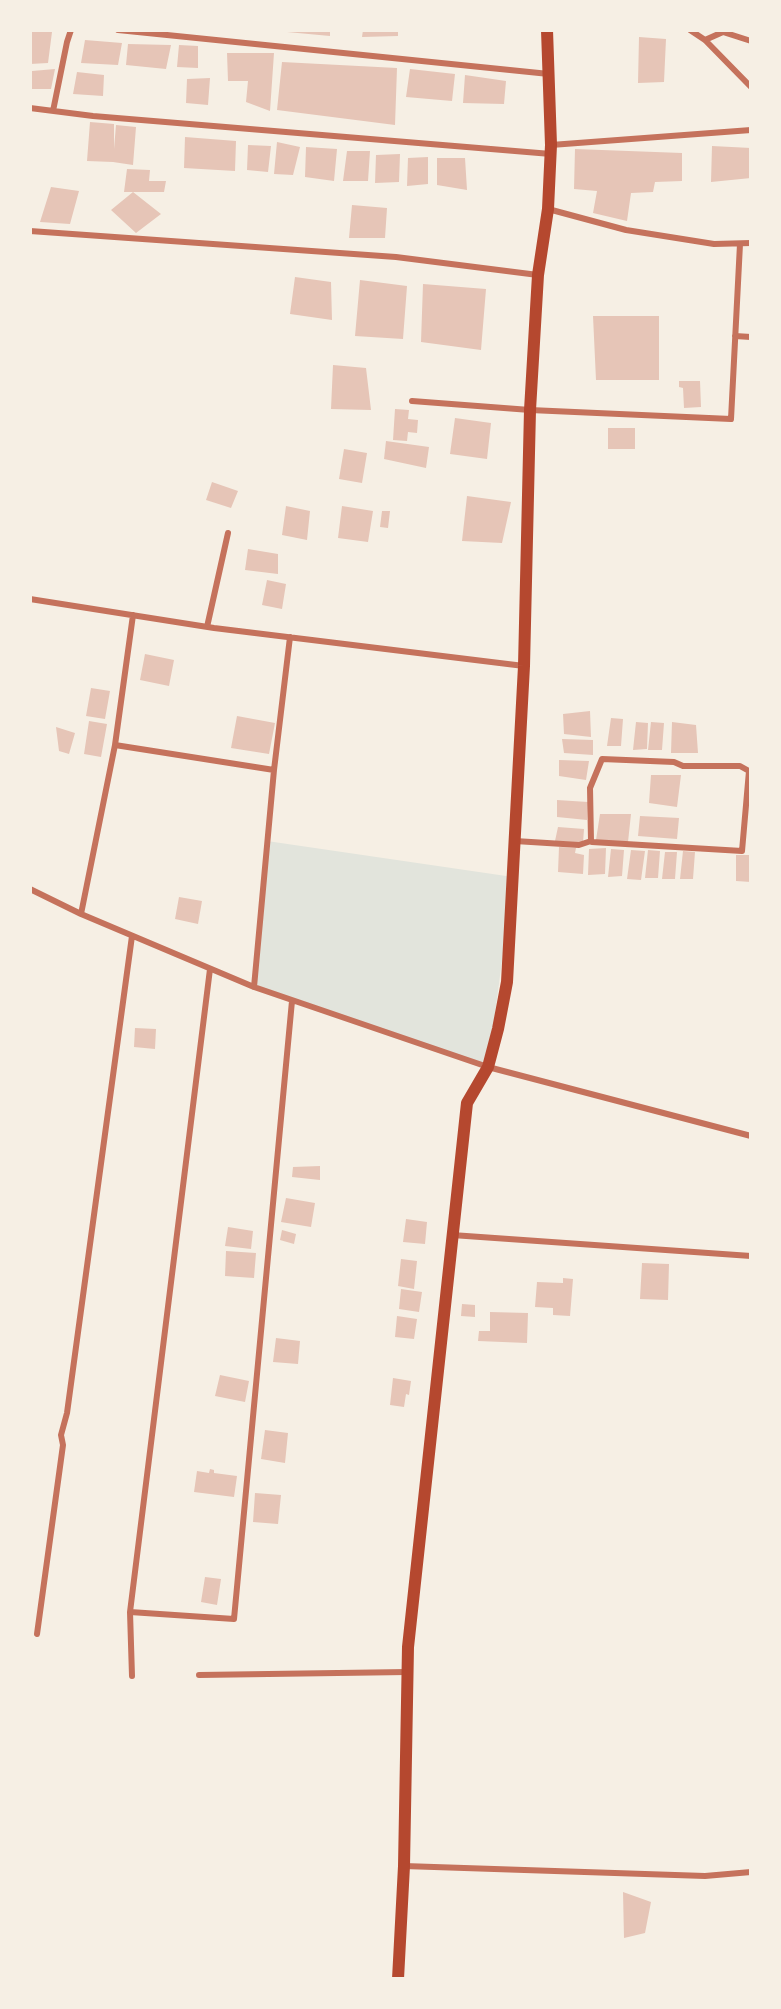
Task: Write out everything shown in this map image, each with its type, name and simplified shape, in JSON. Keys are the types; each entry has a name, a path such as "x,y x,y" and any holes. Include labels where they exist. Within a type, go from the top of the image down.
{"main road":[{"path":"398,1979 404,1866 409,1636 466,1103 488,1067 507,982 524,666 530,410 538,275 548,209 551,150 547,30"}],"street":[{"path":"53,111 71,30"},
{"path":"118,30 549,74"},
{"path":"690,30 705,40 751,87"},
{"path":"705,40 723,32 751,41"},
{"path":"30,108 105,117 551,150 751,130"},
{"path":"548,209 626,230 714,244 751,243"},
{"path":"30,231 396,257 538,275"},
{"path":"412,401 530,410 731,419 740,244"},
{"path":"735,336 751,337"},
{"path":"207,627 228,533"},
{"path":"30,599 207,627 524,666"},
{"path":"81,914 116,745 132,615"},
{"path":"254,987 274,770 290,637"},
{"path":"116,745 274,770"},
{"path":"514,841 579,845 591,842 590,788 602,759 674,762 683,766 740,766 749,771 742,851 592,842"},
{"path":"30,889 81,914 254,987 488,1067 751,1136"},
{"path":"37,1634 63,1445 61,1435 67,1413 132,936"},
{"path":"132,1676 130,1612 210,969"},
{"path":"130,1612 234,1619 292,1000"},
{"path":"452,1235 751,1256"},
{"path":"199,1675 407,1672"},
{"path":"404,1866 705,1876 751,1872"}],"shaded area":[{"path":"267,841 513,877 488,1067 254,987"}],"building":[{"path":"30,30 52,32 48,63 30,64"},
{"path":"287,30 330,30 330,36 287,32"},
{"path":"363,30 398,30 398,36 362,37"},
{"path":"639,37 666,39 664,82 638,83"},
{"path":"85,40 122,43 118,65 81,63"},
{"path":"128,44 171,45 166,69 126,65"},
{"path":"179,45 198,46 198,68 177,67"},
{"path":"227,53 274,53 270,111 246,102 248,81 228,81"},
{"path":"282,62 397,68 395,125 277,110"},
{"path":"55,69 51,89 30,89 32,71"},
{"path":"410,69 455,74 452,101 406,97"},
{"path":"77,72 104,75 103,96 73,94"},
{"path":"465,75 506,81 504,104 463,103"},
{"path":"210,78 208,105 186,103 187,79"},
{"path":"90,122 114,124 114,149 116,125 136,127 133,165 87,161"},
{"path":"185,137 236,141 235,171 184,168"},
{"path":"277,142 300,147 293,175 274,174"},
{"path":"248,145 271,146 268,172 247,170"},
{"path":"712,146 751,148 751,178 711,182"},
{"path":"306,147 337,149 334,181 305,177"},
{"path":"575,149 682,153 682,181 655,182 653,192 631,193 627,221 593,213 597,191 574,189"},
{"path":"347,151 370,151 368,181 343,181"},
{"path":"400,154 399,182 375,183 376,155"},
{"path":"428,157 428,184 407,186 408,158"},
{"path":"437,158 465,158 467,190 437,185"},
{"path":"127,169 150,170 149,181 166,181 164,192 124,192"},
{"path":"51,187 79,191 70,224 40,222"},
{"path":"133,192 161,214 136,233 111,210"},
{"path":"352,205 387,208 385,238 349,238"},
{"path":"295,277 331,282 332,320 290,314"},
{"path":"360,280 407,286 403,339 355,336"},
{"path":"423,284 486,289 481,350 421,342"},
{"path":"593,316 659,316 659,380 596,380"},
{"path":"333,365 366,368 371,410 331,409"},
{"path":"679,381 700,381 701,407 684,408 683,388 679,387"},
{"path":"395,409 409,410 408,419 418,420 417,433 408,432 407,441 393,440"},
{"path":"455,418 491,423 487,459 450,454"},
{"path":"608,428 635,428 635,449 608,449"},
{"path":"386,441 429,447 426,468 384,459"},
{"path":"344,449 367,453 362,483 339,479"},
{"path":"212,482 238,491 231,508 206,500"},
{"path":"467,496 511,502 502,543 462,541"},
{"path":"286,506 310,511 307,540 282,535"},
{"path":"342,506 373,511 368,542 338,538"},
{"path":"382,511 390,511 388,528 380,527"},
{"path":"248,549 278,554 278,574 245,570"},
{"path":"267,580 286,584 282,609 262,605"},
{"path":"145,654 174,660 169,686 140,680"},
{"path":"91,688 110,691 105,719 86,716"},
{"path":"590,711 591,737 564,734 563,714"},
{"path":"237,716 275,723 269,754 231,748"},
{"path":"611,718 623,719 621,746 607,746"},
{"path":"89,721 107,724 101,757 84,754"},
{"path":"636,722 648,723 647,749 633,750"},
{"path":"651,722 664,723 662,750 648,750"},
{"path":"672,722 696,725 698,753 671,753"},
{"path":"56,727 75,733 69,754 59,751"},
{"path":"562,739 593,740 593,755 564,753"},
{"path":"559,760 589,761 586,780 559,776"},
{"path":"651,775 681,775 677,807 649,803"},
{"path":"557,800 588,802 587,820 557,817"},
{"path":"600,814 631,814 628,842 596,840"},
{"path":"640,816 679,818 677,839 638,836"},
{"path":"558,827 584,829 583,843 555,841"},
{"path":"559,847 576,848 575,853 584,855 583,874 558,872"},
{"path":"606,848 605,874 588,875 589,849"},
{"path":"611,849 624,850 622,876 608,877"},
{"path":"631,850 645,851 641,880 627,879"},
{"path":"648,850 660,851 658,878 645,878"},
{"path":"683,851 695,852 693,879 680,879"},
{"path":"665,852 677,852 675,879 662,879"},
{"path":"736,855 751,855 751,882 736,881"},
{"path":"179,897 202,901 198,924 175,919"},
{"path":"135,1028 156,1029 155,1049 134,1047"},
{"path":"320,1166 320,1180 292,1177 293,1167"},
{"path":"286,1198 315,1203 311,1227 281,1222"},
{"path":"406,1219 427,1222 425,1244 403,1242"},
{"path":"228,1227 253,1231 251,1249 225,1246"},
{"path":"282,1230 296,1234 294,1244 280,1240"},
{"path":"226,1251 256,1253 254,1278 225,1276"},
{"path":"401,1259 417,1261 414,1289 398,1286"},
{"path":"642,1263 669,1264 668,1300 640,1299"},
{"path":"563,1278 573,1279 570,1316 553,1315 553,1308 535,1307 537,1282 563,1283"},
{"path":"401,1289 422,1292 419,1312 399,1309"},
{"path":"462,1304 475,1305 475,1317 461,1316"},
{"path":"490,1312 528,1313 527,1343 478,1341 479,1331 490,1331"},
{"path":"397,1316 417,1319 414,1339 395,1337"},
{"path":"276,1338 300,1341 298,1364 273,1362"},
{"path":"220,1375 249,1381 245,1402 215,1396"},
{"path":"393,1378 411,1381 404,1407 390,1405"},
{"path":"265,1430 288,1433 285,1463 261,1459"},
{"path":"210,1469 214,1470 214,1473 237,1476 234,1497 194,1492 197,1471 209,1473"},
{"path":"255,1493 281,1495 278,1524 253,1522"},
{"path":"205,1577 221,1579 217,1605 201,1602"},
{"path":"623,1892 651,1902 645,1933 624,1938"}]}
